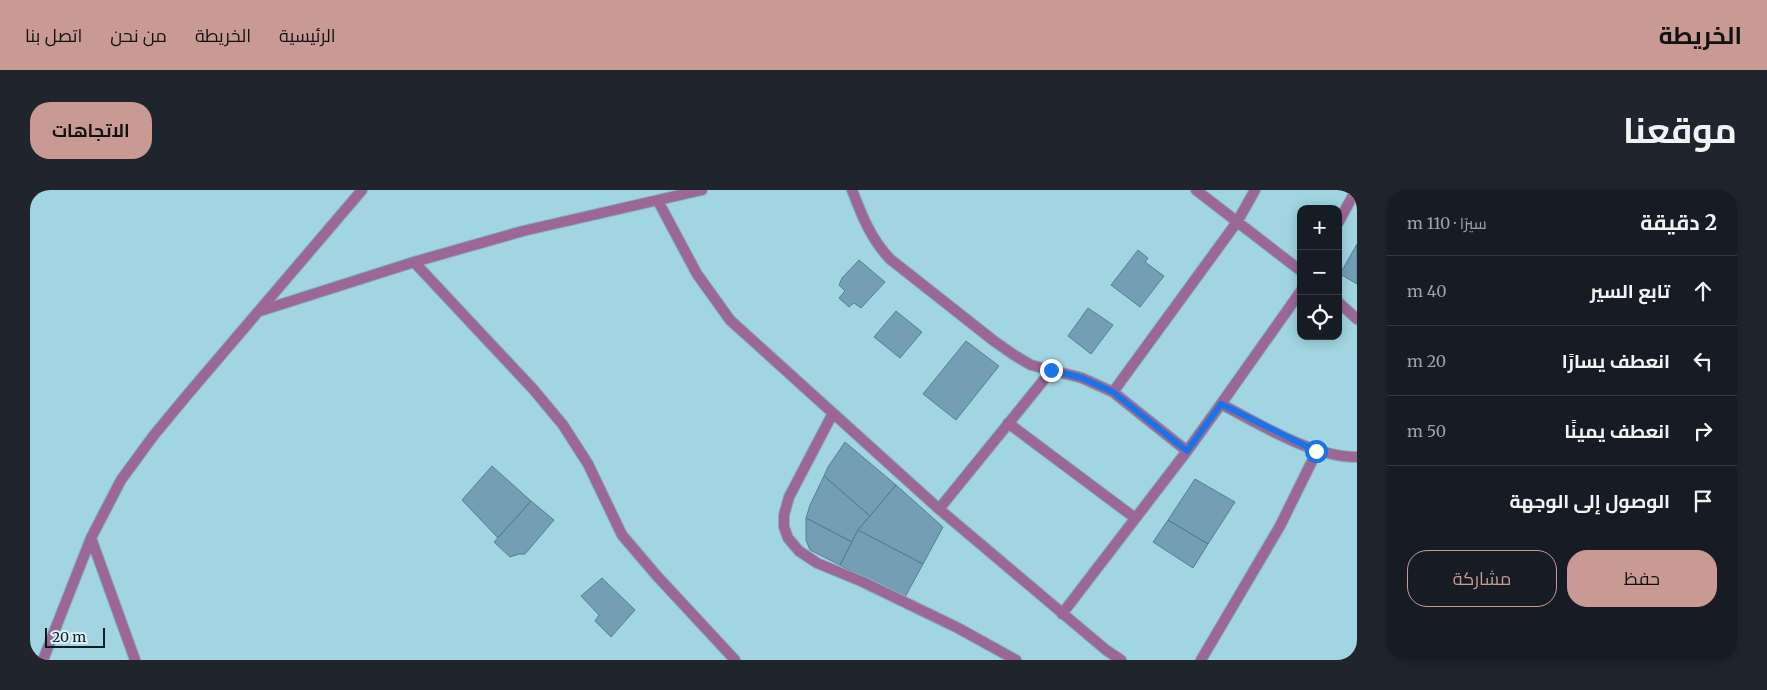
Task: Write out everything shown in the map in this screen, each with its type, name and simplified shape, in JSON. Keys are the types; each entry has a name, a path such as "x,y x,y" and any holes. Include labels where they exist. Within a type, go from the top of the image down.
{"street":[{"path":"44,660 91,538 121,480 154,434 362,190"},
{"path":"260,311 414,262 523,231 702,190"},
{"path":"852,190 863,220 880,248 890,259 1007,350 1031,365 1082,378 1113,392 1187,451"},
{"path":"1196,190 1297,268"},
{"path":"1113,392 1236,222 1255,190"},
{"path":"1342,218 1353,206 1356,190"},
{"path":"658,201 697,274 730,320 939,509 1062,614 1121,660"},
{"path":"414,262 533,389 563,425 588,464 622,535 657,576 735,660"},
{"path":"1062,614 1187,451 1298,295"},
{"path":"1342,306 1357,319"},
{"path":"939,509 1051,370"},
{"path":"1221,404 1316,451 1343,457 1357,457"},
{"path":"834,413 789,497 784,515 784,527 788,538 799,551 817,563 863,582 958,628 1016,660"},
{"path":"1008,423 1135,518"},
{"path":"1201,660 1280,526 1316,451"},
{"path":"91,538 136,660"}],"building":[{"path":"1357,244 1357,284 1342,275 1342,270"},
{"path":"1138,250 1148,258 1145,262 1164,276 1140,307 1111,285"},
{"path":"859,260 885,282 861,308 854,303 849,307 839,298 845,291 839,285 842,278"},
{"path":"1088,308 1113,325 1091,354 1068,336"},
{"path":"896,311 922,332 900,358 874,337"},
{"path":"966,341 999,366 956,420 923,394"},
{"path":"845,442 896,485 870,516 824,476"},
{"path":"492,466 531,501 498,538 462,500"},
{"path":"824,476 870,516 858,530 852,542 806,518"},
{"path":"1195,479 1235,502 1208,544 1168,520"},
{"path":"896,485 943,527 923,564 858,530"},
{"path":"531,501 554,520 525,554 510,557 494,542"},
{"path":"806,518 852,542 840,565 810,550 806,540"},
{"path":"1168,520 1208,544 1193,568 1153,542"},
{"path":"858,530 923,564 904,599 840,565"},
{"path":"602,578 635,610 611,637 595,621 599,615 581,596"}],"route":[{"path":"1051,370 1082,378 1113,392 1187,451 1221,404 1316,451"}]}
